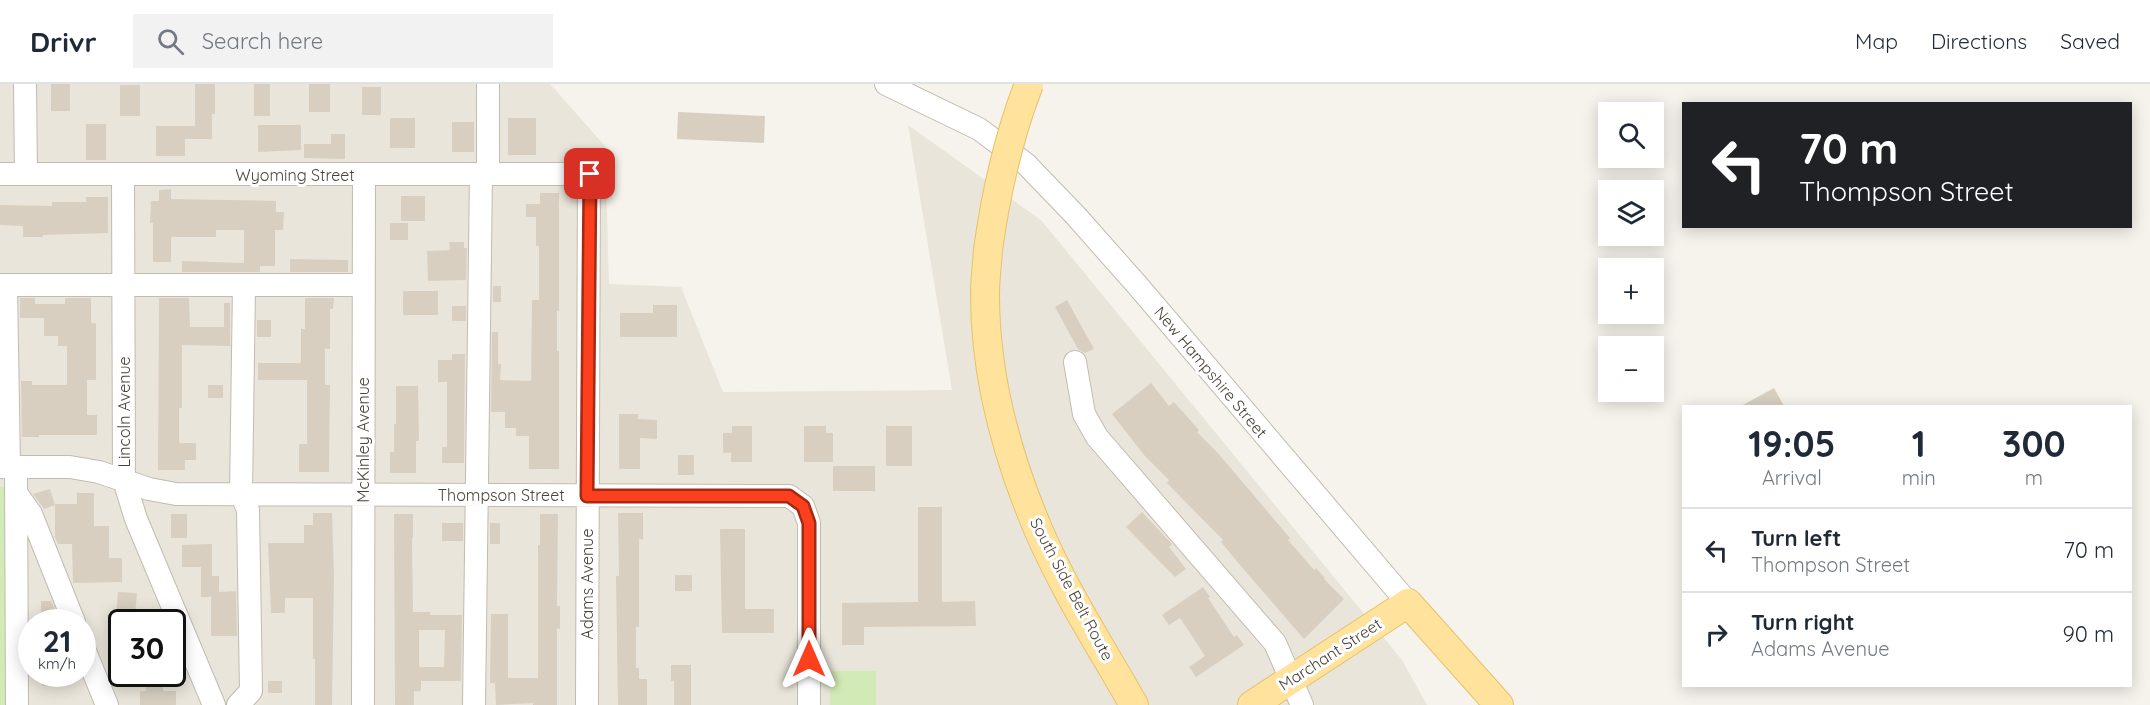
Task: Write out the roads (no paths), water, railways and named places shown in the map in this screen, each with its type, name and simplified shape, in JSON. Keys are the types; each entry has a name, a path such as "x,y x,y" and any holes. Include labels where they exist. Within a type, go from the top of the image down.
{"main road":[{"name":"South Side Belt Route","path":"1029,84 1004,159 994,205 988,250 985,295 987,345 995,396 1015,468 1038,530 1065,583 1134,705"},
{"name":"Marchant Street","path":"1252,705 1296,692 1408,603"},
{"name":"New Hampshire Street","path":"1408,603 1499,705"}],"street":[{"path":"25,84 26,174"},
{"path":"474,705 475,495 488,84"},
{"name":"New Hampshire Street","path":"886,84 979,129 1026,164 1138,286 1408,603"},
{"name":"Wyoming Street","path":"0,174 590,174"},
{"name":"Lincoln Avenue","path":"123,174 124,480 136,519 214,705"},
{"name":"Adams Avenue","path":"587,705 590,174"},
{"name":"McKinley Avenue","path":"363,705 364,175"},
{"path":"17,705 16,493 8,467 3,285 363,285"},
{"path":"238,705 251,690 248,510 241,494 244,285"},
{"path":"1075,362 1084,414 1097,437 1275,643 1296,692"},
{"name":"Thompson Street","path":"8,467 70,466 99,472 149,489 176,494 789,496 803,506 809,523 809,705"},
{"path":"16,493 31,514 69,609"},
{"path":"96,678 107,705"}]}
